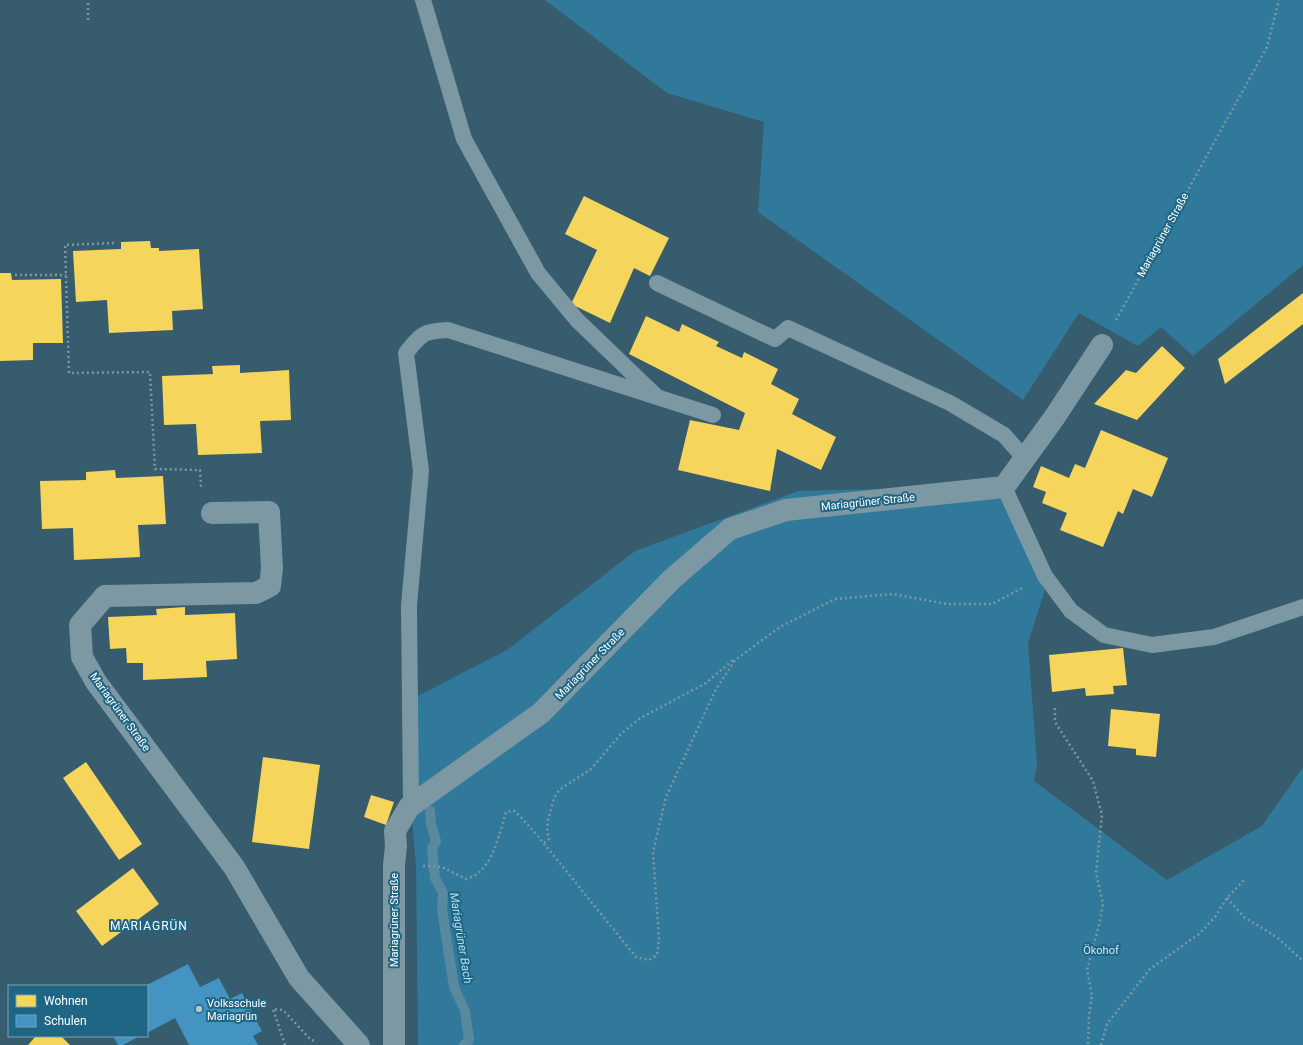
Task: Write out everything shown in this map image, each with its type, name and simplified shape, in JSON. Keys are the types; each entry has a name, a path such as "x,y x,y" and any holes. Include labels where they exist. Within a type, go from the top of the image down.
{"street":[{"path":"1004,487 1025,459 1102,345"},
{"name":"Mariagrüner Straße","path":"394,1045 395,831 409,807 541,713 672,579 730,529 786,510 1004,487"},
{"name":"Mariagrüner Straße","path":"212,513 269,512 272,568 270,586 256,593 105,596 80,626 82,657 96,682 234,867 299,978 359,1045"}],"lane":[{"path":"423,0 464,139 538,273 578,320 657,397"},
{"path":"657,283 775,339 788,328 950,403 1004,435 1025,459"},
{"path":"409,807 411,802 409,605 421,471 406,353 416,340 428,331 448,330 712,415"},
{"path":"1004,487 1043,572 1071,611 1104,635 1152,645 1214,637 1303,607"}],"path":[{"path":"88,0 88,20"},
{"name":"Mariagrüner Straße","path":"1102,345 1267,47 1279,0"},
{"path":"114,244 65,245 69,373 150,372 155,469 200,470 202,514 212,513"},
{"path":"15,275 66,275"},
{"path":"394,865 442,867 466,879 475,877 485,867 498,838 506,812 515,812 544,843 636,957 649,960 657,955 658,932 653,852 666,797 715,690 735,660 780,627 835,599 892,594 947,604 992,604 1020,590 1043,572"},
{"path":"544,843 549,839 547,832 548,820 554,798 559,790 590,769 620,735 639,719 706,683 733,660"},
{"path":"1055,708 1054,722 1093,781 1102,815 1096,873 1102,904 1099,924 1087,970 1092,995 1089,1015 1088,1045"},
{"path":"1101,1045 1107,1024 1150,969 1199,934 1215,917 1227,898 1244,880"},
{"path":"1227,898 1244,917 1278,938 1303,961"},
{"path":"285,1045 273,1009 283,1010 311,1040 318,1041"}],"green space":[{"path":"545,0 1303,0 1303,265 1193,356 1161,327 1138,346 1079,313 1023,400 758,212 764,122 667,93"},
{"name":"Ökohof","path":"968,487 1000,497 1045,590 1028,643 1037,764 1034,781 1167,880 1262,826 1303,767 1303,1045 418,1045 416,865 402,704 507,650 635,551 798,491"}],"building: Wohnen":[{"path":"584,196 669,238 650,276 634,268 610,323 571,304 597,250 565,234"},
{"path":"150,241 151,248 159,248 159,251 199,249 203,309 172,311 173,330 109,333 107,300 76,302 73,251 121,249 121,242"},
{"path":"0,273 11,273 12,280 61,279 63,343 33,343 33,360 0,361"},
{"path":"1303,293 1303,324 1225,384 1218,359"},
{"path":"646,316 679,332 682,324 719,342 716,346 742,358 744,352 778,369 771,384 799,399 792,414 836,437 821,470 777,449 770,491 678,470 690,420 739,430 745,413 629,354"},
{"path":"1162,346 1185,368 1137,420 1094,404 1126,370 1136,373"},
{"path":"240,365 240,373 289,370 291,420 260,421 262,453 198,455 196,424 164,425 162,376 213,374 212,366"},
{"path":"1101,430 1168,458 1152,497 1133,489 1123,514 1118,511 1103,547 1060,530 1067,513 1042,503 1046,492 1033,487 1041,466 1069,478 1075,464 1085,468"},
{"path":"115,470 116,478 163,476 166,524 138,525 140,557 74,560 73,528 42,529 40,481 86,480 86,472"},
{"path":"185,607 185,615 235,613 237,659 206,661 207,677 143,680 143,663 127,663 126,648 110,649 108,617 157,615 156,609"},
{"path":"1123,648 1127,685 1113,686 1114,694 1086,696 1085,688 1052,692 1049,655"},
{"path":"1111,709 1160,714 1156,757 1136,755 1136,749 1108,746"},
{"path":"263,757 320,765 309,849 252,842"},
{"path":"86,762 142,844 119,860 63,778"},
{"path":"371,795 394,802 386,825 364,817"},
{"path":"133,868 159,904 102,946 76,911"},
{"path":"35,1037 62,1037 70,1045 28,1045"}],"building: Schulen":[{"name":"Volksschule Mariagrün","path":"188,964 200,987 219,978 230,999 242,993 262,1031 253,1036 258,1045 189,1045 175,1018 148,1032 147,985"},
{"path":"114,1037 138,1037 123,1045 118,1045"}],"waterway":[{"name":"Mariagrüner Bach","path":"430,811 431,824 436,841 432,848 435,878 443,893 442,909 454,987 465,1011 469,1040 464,1045"}],"place":[{"name":"Volksschule Mariagrün","path":"199,1009"}],"district":[{"name":"MARIAGRÜN","path":"149,926"}]}
